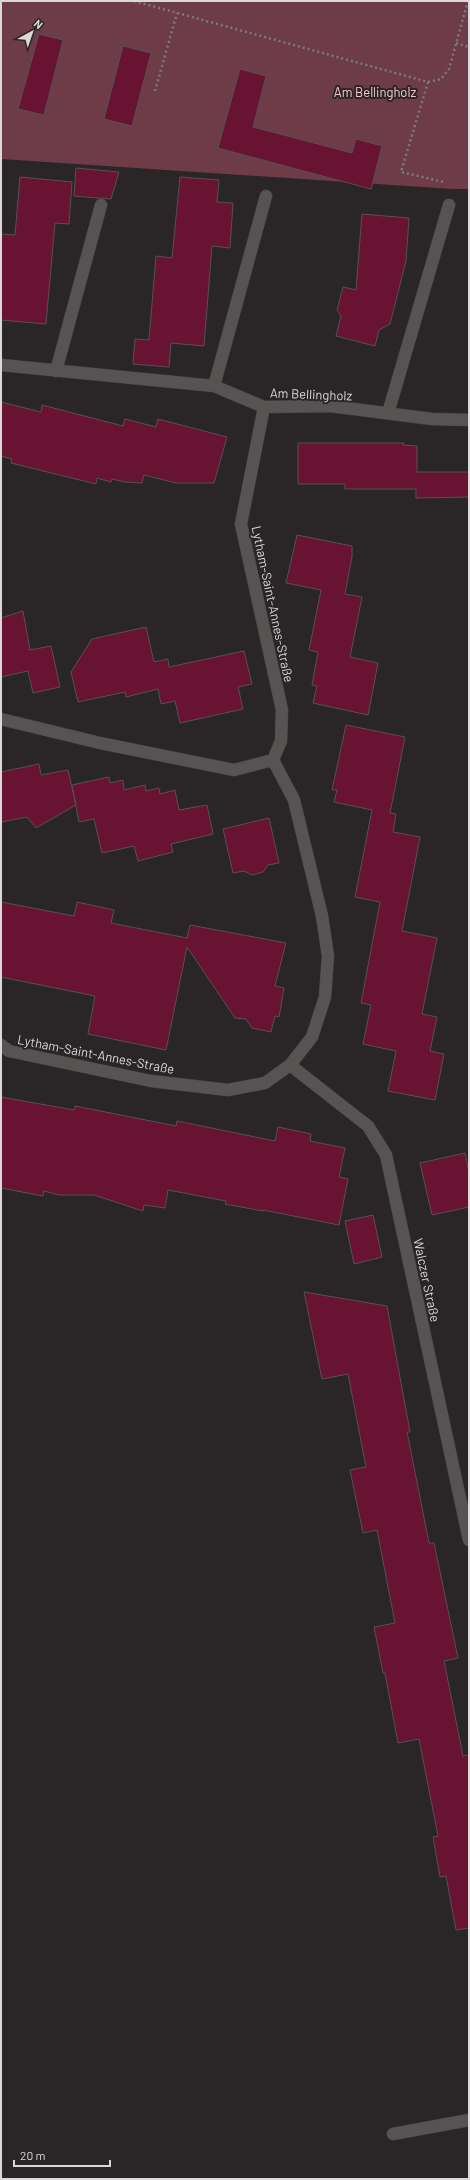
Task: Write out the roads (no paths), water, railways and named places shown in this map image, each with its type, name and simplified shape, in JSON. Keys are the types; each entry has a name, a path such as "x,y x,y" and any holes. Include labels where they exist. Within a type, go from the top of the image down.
{"street":[{"path":"214,386 266,196"},
{"path":"56,371 101,205"},
{"path":"388,413 448,206"},
{"name":"Am Bellingholz","path":"1,365 214,386 264,407 330,406 469,420"},
{"name":"Lytham-Saint-Annes-Straße","path":"1,1046 9,1051 151,1081 228,1090 265,1083 290,1065 312,1037 324,997 328,956 322,916 294,800 273,760 281,741 282,710 241,524 264,407"},
{"path":"1,719 100,743 234,770 273,760"},
{"name":"Walczer Straße","path":"290,1065 368,1126 386,1155 469,1540"},
{"path":"393,2134 469,2120"}]}
